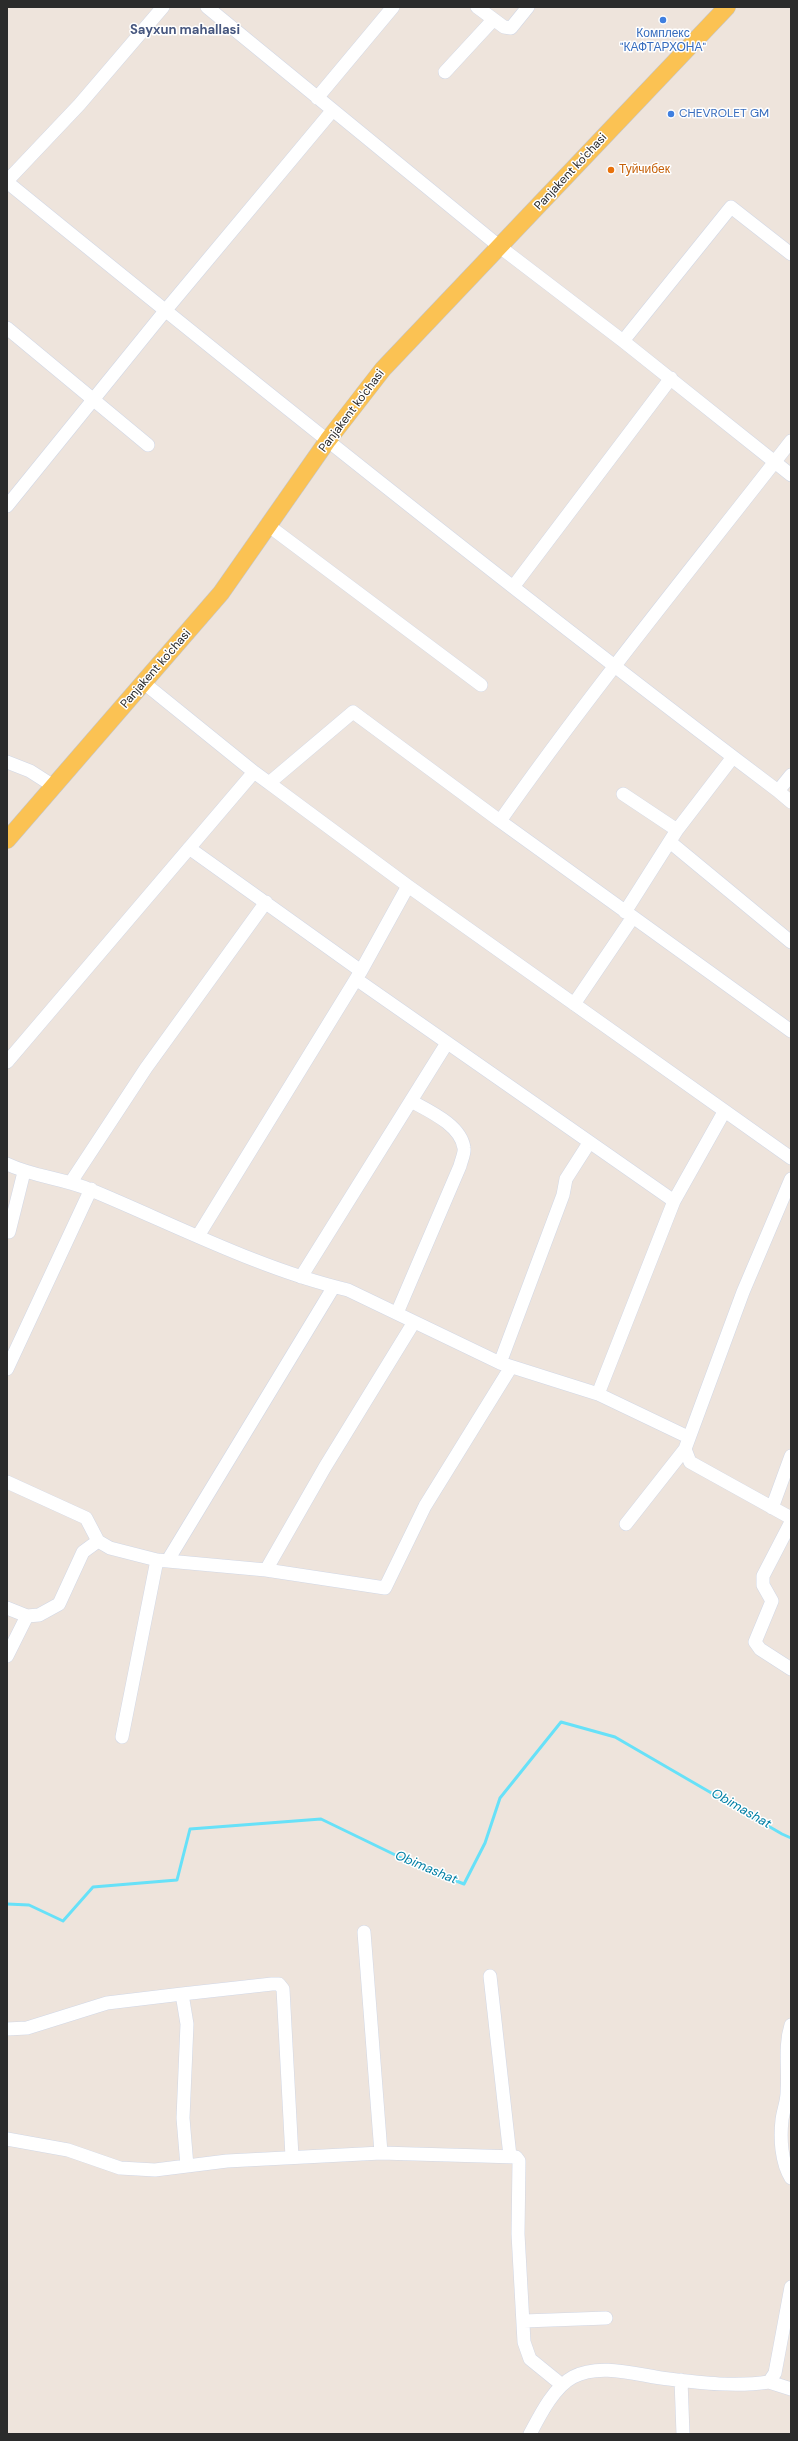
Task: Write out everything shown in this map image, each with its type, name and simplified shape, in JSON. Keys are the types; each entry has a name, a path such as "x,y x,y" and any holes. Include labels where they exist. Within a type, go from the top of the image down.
{"main road":[{"name":"Panjakent ko'chasi","path":"7,840 55,787 221,593 328,440 383,369 500,247 722,9"}],"street":[{"path":"163,7 78,105 7,182 165,311 513,587 791,802"},
{"path":"207,7 332,111 500,247 624,341 791,475"},
{"path":"317,98 393,7"},
{"path":"477,7 493,20 504,27 510,28 528,7"},
{"path":"445,72 493,20"},
{"path":"7,506 165,311 332,111"},
{"path":"624,341 731,207 791,254"},
{"path":"7,328 148,445"},
{"path":"513,587 670,378"},
{"path":"500,821 614,665 791,441"},
{"path":"269,526 481,685"},
{"path":"144,683 254,772 408,886 724,1112 791,1158"},
{"path":"269,783 353,712 500,821 791,1031"},
{"path":"574,1004 629,914 677,830 733,757"},
{"path":"7,762 30,771 55,787"},
{"path":"7,1062 254,772"},
{"path":"778,792 791,776"},
{"path":"623,794 677,830"},
{"path":"670,842 791,942"},
{"path":"189,848 361,971"},
{"path":"198,1236 361,971 408,886"},
{"path":"71,1182 146,1068 266,902"},
{"path":"361,971 356,979 674,1201"},
{"path":"302,1276 447,1043"},
{"path":"397,1313 460,1166 465,1149 462,1140 453,1129 440,1118 411,1101"},
{"path":"598,1394 674,1201 724,1112"},
{"path":"7,1482 86,1518 98,1540 110,1548 162,1560 266,1570 385,1588 425,1506 506,1365 563,1195 566,1179 590,1143"},
{"path":"7,1164 24,1172 71,1182 91,1189 198,1236 333,1288 348,1290 506,1365 598,1394 687,1443"},
{"path":"9,1232 24,1172"},
{"path":"626,1524 687,1443 743,1292 791,1179"},
{"path":"7,1368 91,1189"},
{"path":"122,1737 162,1560 333,1288"},
{"path":"266,1570 325,1467 414,1322"},
{"path":"687,1443 690,1462 791,1518"},
{"path":"772,1508 791,1456"},
{"path":"791,1522 763,1576 763,1585 772,1601 755,1642 760,1649 791,1669"},
{"path":"7,1608 27,1616 39,1615 59,1604 83,1552 98,1540"},
{"path":"7,1656 27,1616"},
{"path":"364,1932 381,2153"},
{"path":"490,1976 510,2156"},
{"path":"7,2029 27,2028 107,2003 279,1984 283,1989 292,2157"},
{"path":"182,1994 187,2024 183,2118 187,2166"},
{"path":"790,2173 782,2147 782,2120 789,2093 787,2036 791,2025"},
{"path":"7,2139 68,2150 120,2168 155,2170 292,2157 381,2153 516,2157 519,2161 518,2234 524,2342 530,2359 562,2385"},
{"path":"769,2382 775,2372 791,2287"},
{"path":"524,2321 606,2318"},
{"path":"530,2434 562,2385 574,2376 592,2371 619,2372 681,2380 749,2385 769,2382 791,2389"},
{"path":"681,2380 683,2434"}],"waterway":[{"name":"Obimashat","path":"7,1904 29,1905 63,1921 93,1887 177,1880 190,1829 321,1819 418,1866 464,1884 485,1843 500,1798 561,1722 615,1737 791,1838"}],"place":[{"name":"Комплекс \"КАФТАРХОНА\"","path":"663,20"},
{"name":"CHEVROLET GM","path":"671,114"},
{"name":"Туйчибек","path":"611,170"}],"district":[{"name":"Sayxun mahallasi","path":"185,31"}]}
